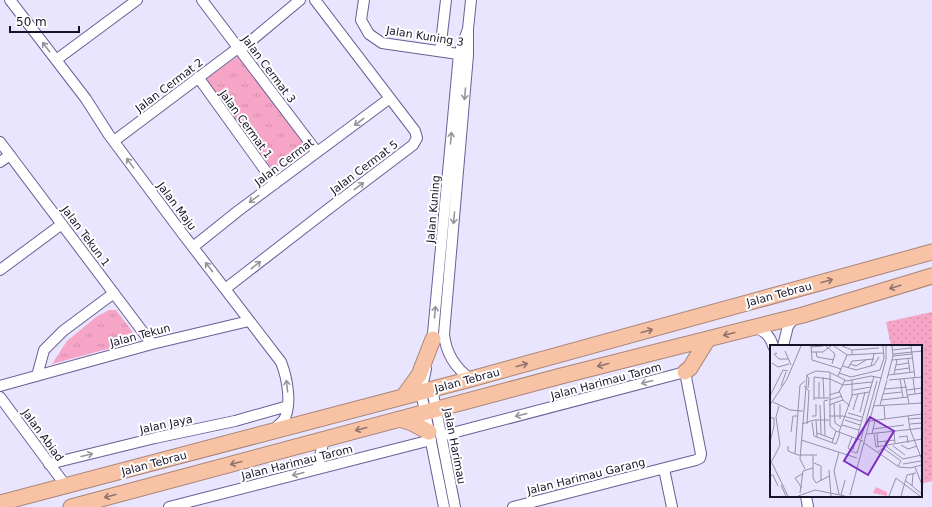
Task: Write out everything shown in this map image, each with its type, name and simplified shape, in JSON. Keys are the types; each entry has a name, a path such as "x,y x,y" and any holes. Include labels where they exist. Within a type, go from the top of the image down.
{"highway":[{"name":"Jalan Tebrau","path":"0,503 427,391 932,252"},
{"name":"Jalan Tebrau","path":"70,507 399,419 803,315 932,276"},
{"path":"403,397 419,375 433,339"},
{"path":"685,372 690,368 708,339"},
{"path":"399,419 412,423 434,436"}],"street":[{"name":"Jalan Maju","path":"10,0 86,99 114,141 193,247 281,362 286,374 288,406 286,416 282,422 270,432"},
{"path":"56,60 137,0"},
{"name":"Jalan Cermat 3","path":"202,0 317,152"},
{"name":"Jalan Cermat 2","path":"114,141 198,77 239,49 300,0"},
{"name":"Jalan Cermat 5","path":"225,289 413,145 417,138 415,131 315,0"},
{"name":"Jalan Kuning 3","path":"364,0 361,20 369,34 382,43 464,55"},
{"path":"440,51 446,0"},
{"name":"Jalan Kuning","path":"427,391 471,0"},
{"name":"Jalan Kuning","path":"464,55 444,334 445,345 453,362 463,374 471,379"},
{"name":"Jalan Cermat 1","path":"198,77 275,184"},
{"name":"Jalan Cermat","path":"193,247 238,211 390,98"},
{"name":"Jalan Tekun 1","path":"0,142 152,344"},
{"path":"0,162 10,155"},
{"path":"0,270 62,224"},
{"path":"37,376 44,350 63,331 114,293"},
{"path":"784,345 788,326 795,317 803,315"},
{"name":"Jalan Tekun","path":"0,386 152,344 249,321"},
{"path":"754,327 764,332 769,337 773,345"},
{"name":"Jalan Harimau Tarom","path":"169,507 317,469 434,436 685,372"},
{"name":"Jalan Harimau Garang","path":"513,507 664,469 700,458 701,454 685,372"},
{"name":"Jalan Harimau","path":"427,391 444,507"},
{"name":"Jalan Abiad","path":"0,397 66,486"},
{"name":"Jalan Jaya","path":"49,464 155,438 235,421 288,406"},
{"name":"Jalan Harimau","path":"434,436 455,507"},
{"path":"317,469 324,439"},
{"path":"664,469 672,507"},
{"path":"806,497 808,507"}],"green space":[{"path":"239,55 306,144 273,170 205,80"},
{"path":"109,310 116,310 135,335 133,340 129,343 52,364 67,341 96,317"},
{"path":"932,312 932,481 922,484 922,345 891,345 886,322"}]}
